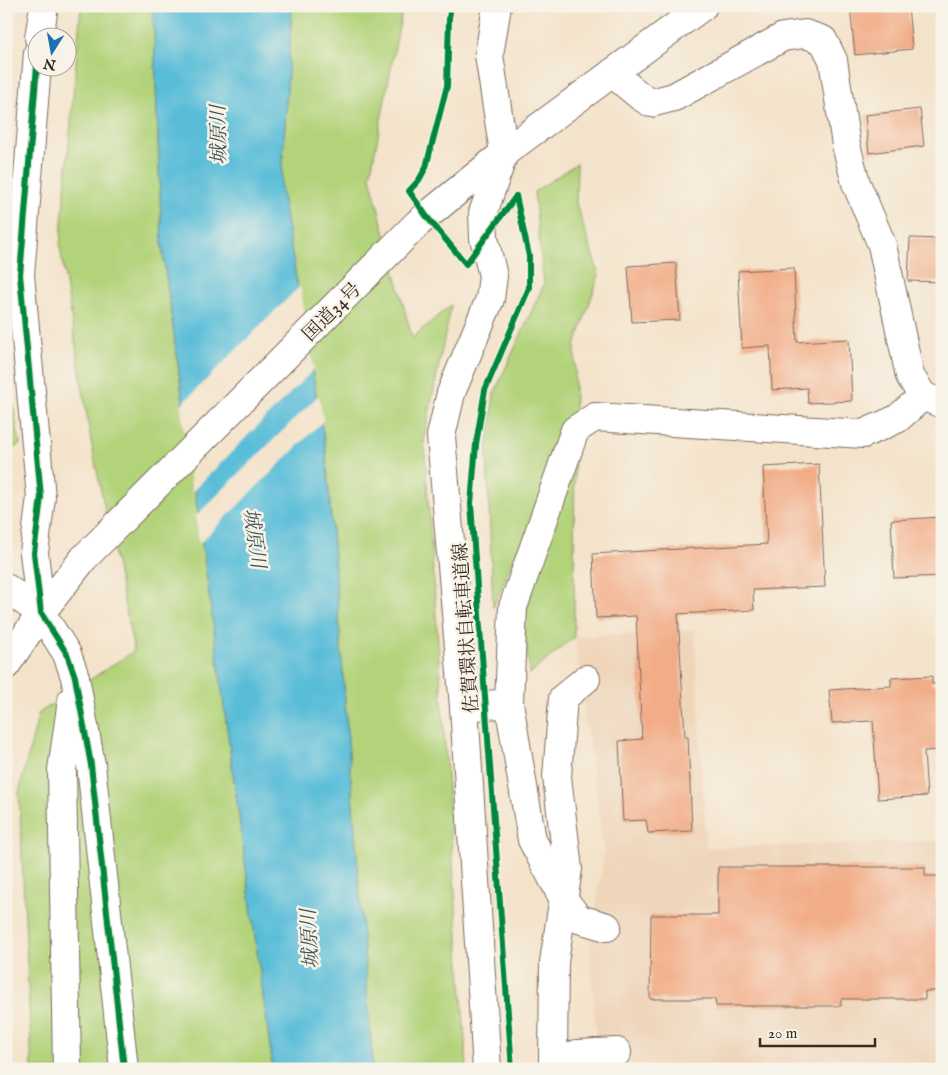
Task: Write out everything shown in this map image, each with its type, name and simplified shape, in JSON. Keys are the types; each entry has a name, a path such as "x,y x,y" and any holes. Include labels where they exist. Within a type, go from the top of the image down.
{"main road":[{"path":"41,28 44,6"},
{"path":"487,1069 464,707 442,436 451,393 490,298 493,276 484,238 483,213 504,153 489,55 497,6"},
{"name":"国道34号","path":"6,664 41,613 84,558 418,223 504,153 702,6"},
{"path":"607,927 579,919 564,900 532,840 509,703 513,607 575,430 595,417 863,434 933,400 910,376 882,245 856,183 846,145 833,60 823,40 805,34 783,37 674,97 651,102 641,97 612,73"},
{"path":"35,78 11,271 40,497 34,553 41,613"},
{"path":"6,588 41,613 68,654 75,676 91,765 124,1069"},
{"path":"67,1069 62,770 75,676"},
{"path":"586,679 563,698 557,777 568,870 554,962 553,1066 577,1054 616,1052"},
{"path":"464,707 509,703"}],"shaded area":[{"path":"695,630 706,848 942,841 942,1069 598,1069 590,945 604,852 574,637"}],"green space":[{"path":"81,6 153,6 162,246 273,1069 32,1069 19,792 39,713 134,651 92,447 60,246 75,78 78,78 78,40"},
{"path":"292,6 403,6 370,177 412,338 451,305 424,438 467,1069 373,1069 326,451 281,190"},
{"path":"577,163 576,203 599,275 575,346 574,637 530,674 514,558 493,608 487,454 494,394 544,284 534,192"},
{"path":"6,369 20,444 6,453"}],"water":[{"name":"城原川","path":"153,6 292,6 281,190 326,451 373,1069 273,1069 162,246"}],"pier":[{"path":"300,286 314,369 192,492 181,405"},
{"path":"319,395 323,421 199,544 196,516"}],"building":[{"path":"850,6 908,6 912,49 855,55"},
{"path":"920,109 924,146 869,153 865,115"},
{"path":"910,238 942,239 942,282 908,281"},
{"path":"676,263 680,320 632,322 628,266"},
{"path":"794,268 797,342 849,339 852,401 808,403 807,388 772,390 770,346 742,348 738,271"},
{"path":"819,464 825,587 753,590 754,610 678,614 685,737 688,737 692,831 648,833 646,820 623,821 619,741 642,739 636,616 596,618 593,554 767,544 763,467"},
{"path":"942,517 942,576 894,578 891,520"},
{"path":"932,676 932,684 942,684 942,750 924,751 927,796 878,799 873,721 832,723 829,690 891,686 891,678"},
{"path":"718,867 925,867 925,876 938,876 938,991 925,991 925,999 841,999 841,1006 716,1006 715,999 650,999 651,915 718,915"}],"cycle path":[{"path":"451,6 447,86 426,167 419,180 409,191 427,217 466,264 516,196"},
{"path":"36,78 20,275 41,497 34,553 41,613 67,654 75,677 91,765 124,1069"},
{"name":"佐賀環状自転車道線","path":"512,1069 471,504 476,444 485,390 529,288 529,256 516,196"}]}
